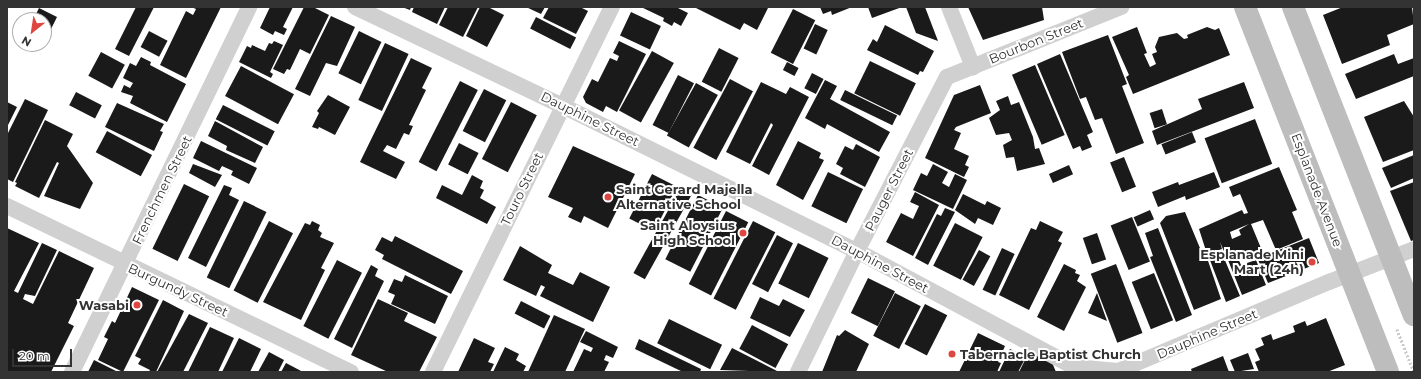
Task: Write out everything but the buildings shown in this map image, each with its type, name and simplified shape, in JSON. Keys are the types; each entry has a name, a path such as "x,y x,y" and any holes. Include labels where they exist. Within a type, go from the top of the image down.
{"street":[{"name":"Frenchmen Street","path":"72,372 249,7"},
{"name":"Dauphine Street","path":"355,7 563,106 857,251 1075,369 1118,371 1350,274 1414,249"},
{"name":"Touro Street","path":"433,372 612,7"},
{"path":"949,7 973,67"},
{"name":"Bourbon Street","path":"973,67 1121,7"},
{"name":"Esplanade Avenue","path":"1245,7 1388,372"},
{"path":"1293,7 1414,315"},
{"name":"Pauger Street","path":"798,372 857,251 947,77 973,67"},
{"name":"Burgundy Street","path":"7,206 125,265 351,372"}],"place":[{"name":"Saint Gerard Majella Alternative School","path":"608,197"},
{"name":"Saint Aloysius High School","path":"743,233"},
{"name":"Esplanade Mini Mart (24h)","path":"1312,262"},
{"name":"Wasabi","path":"137,305"},
{"name":"Tabernacle Baptist Church","path":"952,354"}]}
